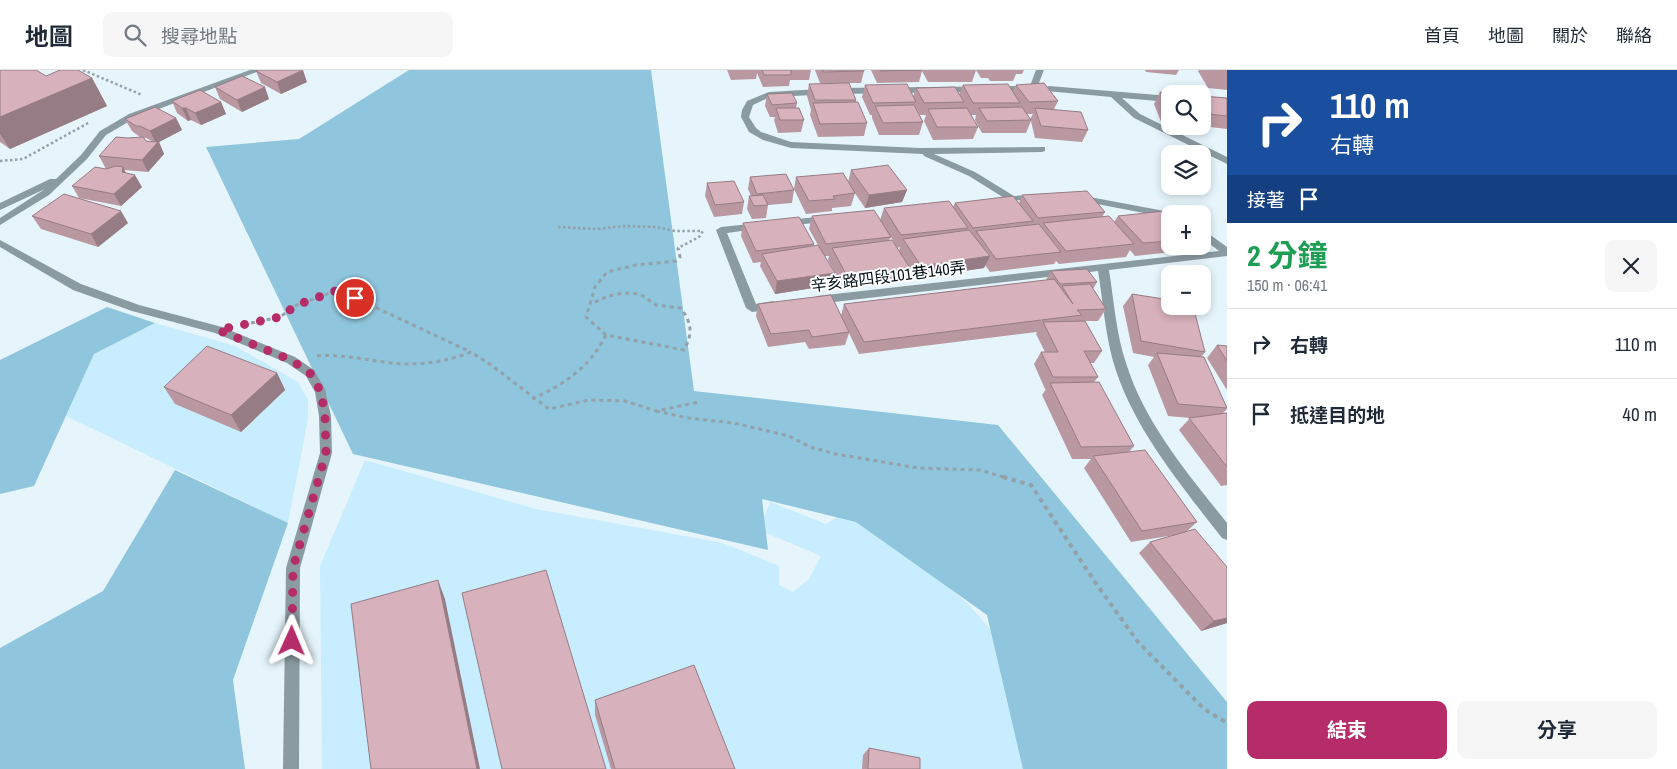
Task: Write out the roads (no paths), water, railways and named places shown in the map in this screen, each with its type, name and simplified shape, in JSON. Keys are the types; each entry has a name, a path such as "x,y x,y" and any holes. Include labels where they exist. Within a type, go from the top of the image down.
{"street":[{"path":"0,222 46,193 84,157 104,133 132,116 258,70"},
{"path":"1040,70 1033,88 793,93 758,98 750,103 745,117 752,130 766,138 809,147 920,151 1042,149"},
{"path":"1049,89 1161,98"},
{"path":"1113,94 1137,116 1224,158"},
{"path":"920,151 960,168 1012,199"},
{"path":"0,207 62,176"},
{"path":"993,201 1049,195"},
{"path":"1067,196 1161,213"},
{"path":"782,304 752,308 721,230 838,218"},
{"name":"辛亥路四段101巷140弄","path":"1211,240 1227,253"},
{"path":"0,243 77,287 136,308 218,330 291,360 310,373 321,392 325,416 326,453 293,568 290,769"},
{"name":"辛亥路四段101巷140弄","path":"811,301 1227,253"},
{"path":"1103,267 1118,355 1131,390 1148,423 1172,460 1227,534"}]}
